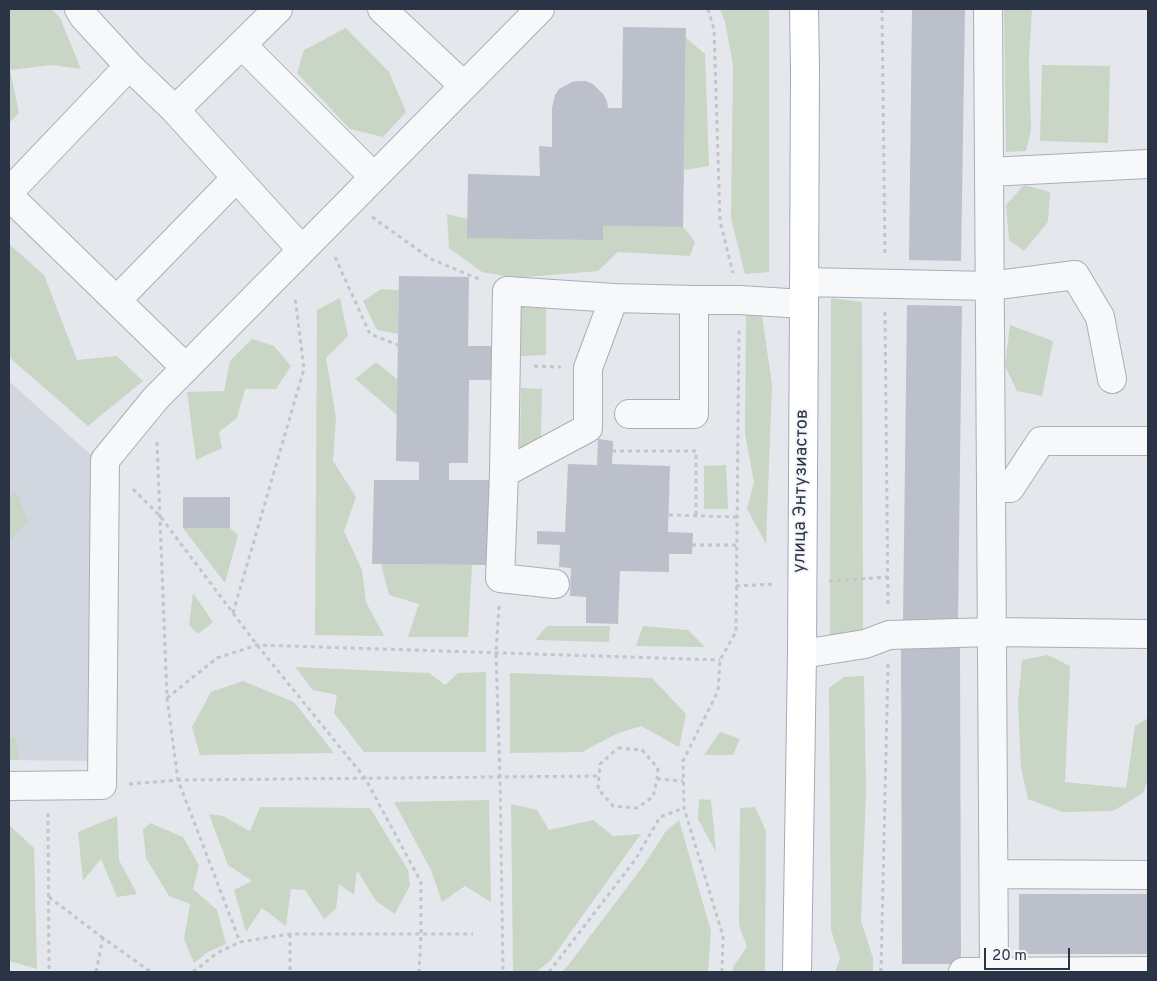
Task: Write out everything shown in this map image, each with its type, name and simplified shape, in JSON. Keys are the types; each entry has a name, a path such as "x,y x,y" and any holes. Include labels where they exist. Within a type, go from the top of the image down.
{"main road":[{"name":"улица Энтузиастов","path":"797,972 802,654 804,9"}],"lane":[{"path":"78,9 129,66 175,110 236,178 296,256"},
{"path":"175,110 278,9"},
{"path":"9,786 102,785 105,460 155,399 540,9"},
{"path":"988,9 994,972"},
{"path":"387,10 464,86"},
{"path":"242,45 374,177"},
{"path":"129,66 9,194 186,368"},
{"path":"989,172 1148,164"},
{"path":"116,300 236,178"},
{"path":"555,584 500,578 504,473 506,291 614,298 739,300 885,284 990,286 1075,275 1100,317 1112,379"},
{"path":"504,473 588,428 588,368 614,298"},
{"path":"629,414 694,414 694,300"},
{"path":"991,488 1010,488 1041,442 1148,441"},
{"path":"802,654 865,644 889,635 992,632 1148,634"},
{"path":"994,874 1148,875"},
{"path":"962,972 1148,971"}],"path":[{"path":"708,9 714,29 720,221 739,300 736,632 720,660 718,691 683,761 683,781 684,808 723,936 722,972"},
{"path":"881,972 889,635 882,9"},
{"path":"350,201 432,259 506,291"},
{"path":"323,229 370,334 398,345"},
{"path":"233,613 304,369 296,256"},
{"path":"505,366 588,368"},
{"path":"155,399 167,698 178,780 240,942"},
{"path":"612,451 696,451 696,516"},
{"path":"105,460 160,516 257,645 365,778 421,882 419,972"},
{"path":"668,515 737,517"},
{"path":"692,545 736,545"},
{"path":"500,578 496,653 503,972"},
{"path":"167,698 217,658 257,645 720,660"},
{"path":"618,748 642,750 658,768 652,797 638,808 613,806 598,789 598,776 600,764 618,748"},
{"path":"102,785 178,780 598,776"},
{"path":"657,779 683,781"},
{"path":"48,787 48,972"},
{"path":"549,972 635,860 660,817 684,808"},
{"path":"48,896 151,972"},
{"path":"193,972 217,953 240,942 290,934 473,934"},
{"path":"290,934 290,972"},
{"path":"96,972 103,938"}],"shaded area":[{"path":"9,381 92,456 91,761 9,760"}],"green space":[{"path":"9,9 52,9 60,18 81,69 51,65 10,70 19,113 9,123"},
{"path":"720,9 769,9 769,272 745,274 731,218 733,65 725,21"},
{"path":"1004,9 1032,9 1029,59 1031,130 1026,151 1006,152"},
{"path":"346,28 389,72 406,112 383,137 350,129 297,73 304,50"},
{"path":"686,38 705,54 709,166 684,170"},
{"path":"1042,65 1110,66 1108,143 1040,141"},
{"path":"1024,185 1050,192 1048,222 1024,251 1009,240 1006,205"},
{"path":"447,214 467,219 603,239 603,226 683,227 695,242 690,256 618,252 598,271 516,278 482,272 449,248"},
{"path":"9,244 44,275 77,360 117,356 143,381 88,426 9,357"},
{"path":"381,289 399,290 398,334 377,330 363,301"},
{"path":"340,298 348,336 326,358 336,418 333,461 356,497 344,531 362,570 366,602 384,636 315,635 317,310"},
{"path":"831,298 862,302 863,629 830,639"},
{"path":"521,304 546,304 546,355 521,356"},
{"path":"746,313 762,316 772,384 766,544 747,509 754,482 745,434"},
{"path":"1010,325 1053,341 1042,396 1017,391 1005,366"},
{"path":"252,339 274,346 291,366 276,389 245,389 237,418 219,432 222,448 196,460 187,392 224,391 230,361"},
{"path":"376,362 397,379 397,415 355,379"},
{"path":"521,388 542,389 541,437 520,448"},
{"path":"726,465 728,509 704,509 704,466"},
{"path":"16,492 28,520 9,542 9,496"},
{"path":"183,528 230,528 238,535 225,583"},
{"path":"381,564 472,565 468,637 408,637 419,604 389,595"},
{"path":"193,593 213,622 198,634 189,625"},
{"path":"547,626 610,626 609,642 535,640"},
{"path":"643,626 688,630 705,647 636,646"},
{"path":"1048,655 1070,666 1065,782 1126,788 1135,726 1148,718 1148,779 1143,793 1113,811 1062,812 1028,799 1021,768 1018,704 1022,660"},
{"path":"295,667 429,673 445,685 458,673 486,672 486,752 364,752 334,713 337,695 313,690"},
{"path":"510,673 652,678 686,714 679,747 641,726 616,734 582,752 510,753"},
{"path":"864,676 866,792 861,921 873,958 873,972 835,972 840,958 831,930 829,688 844,677"},
{"path":"243,681 294,702 334,753 200,755 192,727 211,692"},
{"path":"720,732 740,739 733,755 704,755"},
{"path":"9,738 16,738 19,760 9,760"},
{"path":"699,799 711,800 716,852 698,819"},
{"path":"489,800 491,902 465,886 442,902 431,870 394,802"},
{"path":"511,804 537,810 549,830 593,820 613,836 641,834 550,961 536,972 513,972"},
{"path":"260,807 370,808 408,870 410,885 395,914 376,901 357,870 354,895 339,884 336,909 324,919 305,890 291,889 286,926 262,908 246,932 234,890 252,881 228,865 209,814 223,816 250,831"},
{"path":"755,807 766,831 765,972 733,972 733,967 747,947 739,925 740,808"},
{"path":"117,816 119,860 137,894 117,897 101,859 83,881 78,832"},
{"path":"679,820 711,931 708,972 561,972 644,865 666,831"},
{"path":"150,823 183,837 199,865 193,889 217,910 226,944 208,952 194,963 184,939 190,904 169,896 146,858 143,830"},
{"path":"9,825 34,848 37,969 9,961"}],"building":[{"path":"912,9 965,9 961,261 909,260"},
{"path":"623,27 686,28 683,227 603,226 603,240 467,238 468,174 540,176 539,146 552,147 552,108 555,95 559,89 572,82 586,81 593,84 603,94 608,108 622,108"},
{"path":"399,276 469,277 468,346 492,346 491,380 469,380 468,463 449,463 449,480 489,480 488,565 372,564 374,480 419,480 419,462 396,461"},
{"path":"907,305 962,306 958,621 903,620"},
{"path":"598,439 613,441 612,464 670,466 668,532 693,533 692,554 669,554 669,572 620,571 618,624 586,623 586,597 570,596 571,568 559,567 560,545 537,544 537,531 565,532 568,464 597,465"},
{"path":"183,497 230,497 230,528 183,528"},
{"path":"901,644 960,644 961,964 902,964"},
{"path":"1019,894 1148,894 1148,954 1019,954"}]}
